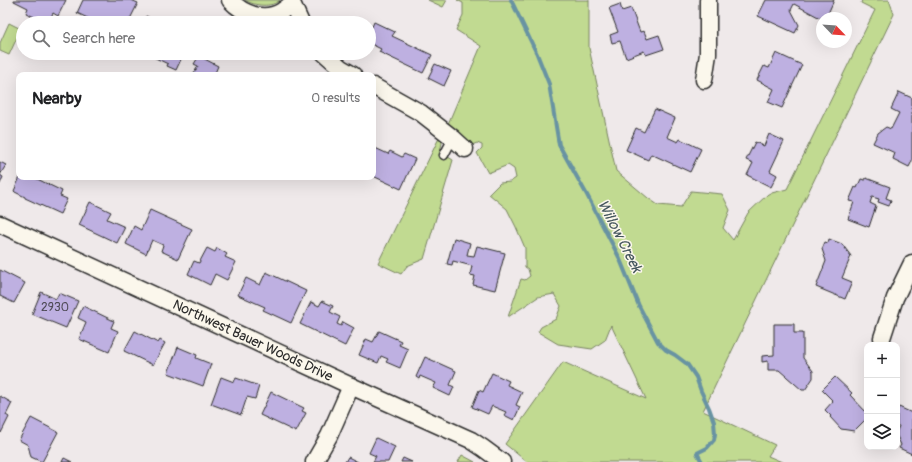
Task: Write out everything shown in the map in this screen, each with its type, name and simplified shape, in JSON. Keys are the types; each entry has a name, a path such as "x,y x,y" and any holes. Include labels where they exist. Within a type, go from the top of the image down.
{"street":[{"path":"230,0 246,12 257,16 270,16 282,12 292,2 298,16"},
{"path":"704,80 708,54 708,0"},
{"path":"332,60 348,72"},
{"path":"376,88 421,113 465,149"},
{"name":"Northwest Bauer Woods Drive","path":"0,224 471,440 502,462"},
{"path":"882,338 895,298 912,263"},
{"path":"314,462 329,436 351,386"}],"lane":[{"path":"444,155 453,138"}],"green space":[{"path":"245,0 280,0 277,3 258,5"},
{"path":"428,0 447,0 443,7"},
{"path":"457,0 589,0 589,48 616,171 658,205 681,207 691,191 722,194 730,210 723,228 733,240 748,213 768,194 787,189 875,10 861,3 862,0 889,0 894,14 703,411 775,445 768,456 782,462 527,462 505,444 563,362 646,399 611,325 605,340 592,349 558,344 538,332 541,327 556,319 561,306 554,294 538,297 508,317 521,279 525,280 530,276 528,269 525,267 525,248 507,209 489,194 500,183 510,182 516,178 514,169 508,165 488,173 477,153 482,148 482,145 477,143 472,145 448,124 481,46 456,30 463,15 463,3"},
{"path":"9,23 16,26 16,40 9,55 0,51 0,43"},
{"path":"440,136 443,138 440,152 453,160 424,259 407,266 401,274 378,263"},
{"path":"462,455 475,462 458,462"}],"building":[{"path":"66,0 58,16 53,13 52,16 32,16 26,13 28,8 14,1"},
{"path":"83,0 131,0 138,3 132,16 83,16 77,13"},
{"path":"766,0 834,0 829,12 816,12 816,16 794,4 791,10 799,25 795,33 758,16"},
{"path":"620,4 622,11 631,8 640,32 644,31 647,39 659,35 664,49 646,55 644,51 626,58 620,41 612,43 610,35 618,32 609,8"},
{"path":"376,23 395,32 392,36 432,55 423,73 379,52 381,49 376,46"},
{"path":"776,53 802,65 782,108 768,102 774,89 757,80 764,66 769,68"},
{"path":"160,60 181,60 176,70 167,66 168,64"},
{"path":"196,60 207,60 218,66 215,72 195,72 198,66 194,64"},
{"path":"435,64 451,71 444,86 428,78"},
{"path":"899,92 912,98 912,161 909,167 893,159 895,153 873,143 878,133 886,127 891,129 899,113 891,109"},
{"path":"655,109 675,118 667,137 678,142 680,139 701,149 690,172 651,154 648,160 626,150 636,128 644,132"},
{"path":"769,134 784,141 770,171 777,175 771,187 747,175 753,163 746,160 755,142 764,146"},
{"path":"376,148 388,154 390,151 402,157 404,154 415,159 401,189 376,177"},
{"path":"0,162 6,165 0,175"},
{"path":"0,175 3,177 0,184"},
{"path":"866,178 890,187 886,198 891,200 889,206 878,202 879,199 872,197 870,203 876,206 869,227 848,219 854,202 849,201 855,187 857,188 861,179 865,180"},
{"path":"19,180 39,180 62,191 60,196 67,199 60,214 25,198 14,191"},
{"path":"90,202 111,212 107,219 125,227 117,243 79,225"},
{"path":"150,210 192,229 178,259 161,251 163,245 152,240 146,254 126,244 134,226 141,230"},
{"path":"454,238 470,243 467,255 474,256 477,246 505,253 495,290 473,285 475,276 470,275 472,266 453,261 452,265 447,264"},
{"path":"829,239 842,244 851,256 842,278 852,282 845,299 816,287 826,261 822,249 825,242 828,243"},
{"path":"207,248 215,252 217,248 227,254 225,257 236,262 227,280 215,274 210,285 188,274 194,261 199,263"},
{"path":"0,270 25,283 14,303 0,296"},
{"path":"266,272 306,291 291,323 263,310 265,307 238,295 246,278 260,285"},
{"path":"41,292 56,299 59,293 78,301 66,328 32,314"},
{"path":"322,301 333,306 330,312 340,317 337,324 341,326 343,322 354,328 345,346 300,324 311,302 319,306"},
{"path":"83,306 114,321 111,328 118,331 109,352 79,339 86,322 78,318"},
{"path":"774,324 794,324 794,333 803,333 803,358 813,371 813,378 805,390 802,390 779,370 768,370 768,361 762,362 762,356 774,355"},
{"path":"135,331 158,343 160,340 165,343 153,365 124,351"},
{"path":"379,331 401,341 399,345 408,349 400,368 386,362 388,359 381,356 378,363 359,355 366,339 373,342"},
{"path":"178,347 197,355 196,358 211,364 203,386 168,373"},
{"path":"425,357 456,371 450,385 454,387 450,396 433,388 436,383 420,376 419,379 416,377"},
{"path":"492,373 509,381 507,385 522,392 516,405 520,407 514,420 504,415 506,412 492,406 488,414 472,407 479,390 483,392"},
{"path":"221,377 234,382 236,378 259,386 255,399 247,397 241,415 211,404"},
{"path":"835,377 852,393 850,395 864,410 864,421 854,431 841,429 825,410 833,401 822,390"},
{"path":"271,392 304,408 302,411 306,413 296,432 260,415"},
{"path":"0,396 12,403 6,415 9,417 1,433 0,432"},
{"path":"900,407 912,413 912,454 900,448"},
{"path":"31,418 58,432 42,462 31,457 28,445 19,440"},
{"path":"376,438 395,447 388,462 373,462 376,456 369,453"},
{"path":"348,457 358,462 345,462"},
{"path":"64,458 72,462 62,462"},
{"path":"403,458 412,462 401,462"}],"waterway":[{"name":"Willow Creek","path":"511,0 537,54 549,84 559,145 619,257 639,306 658,342 666,350 687,364 696,377 709,408 714,422 715,434 714,440 707,448 697,453 702,462"}]}
